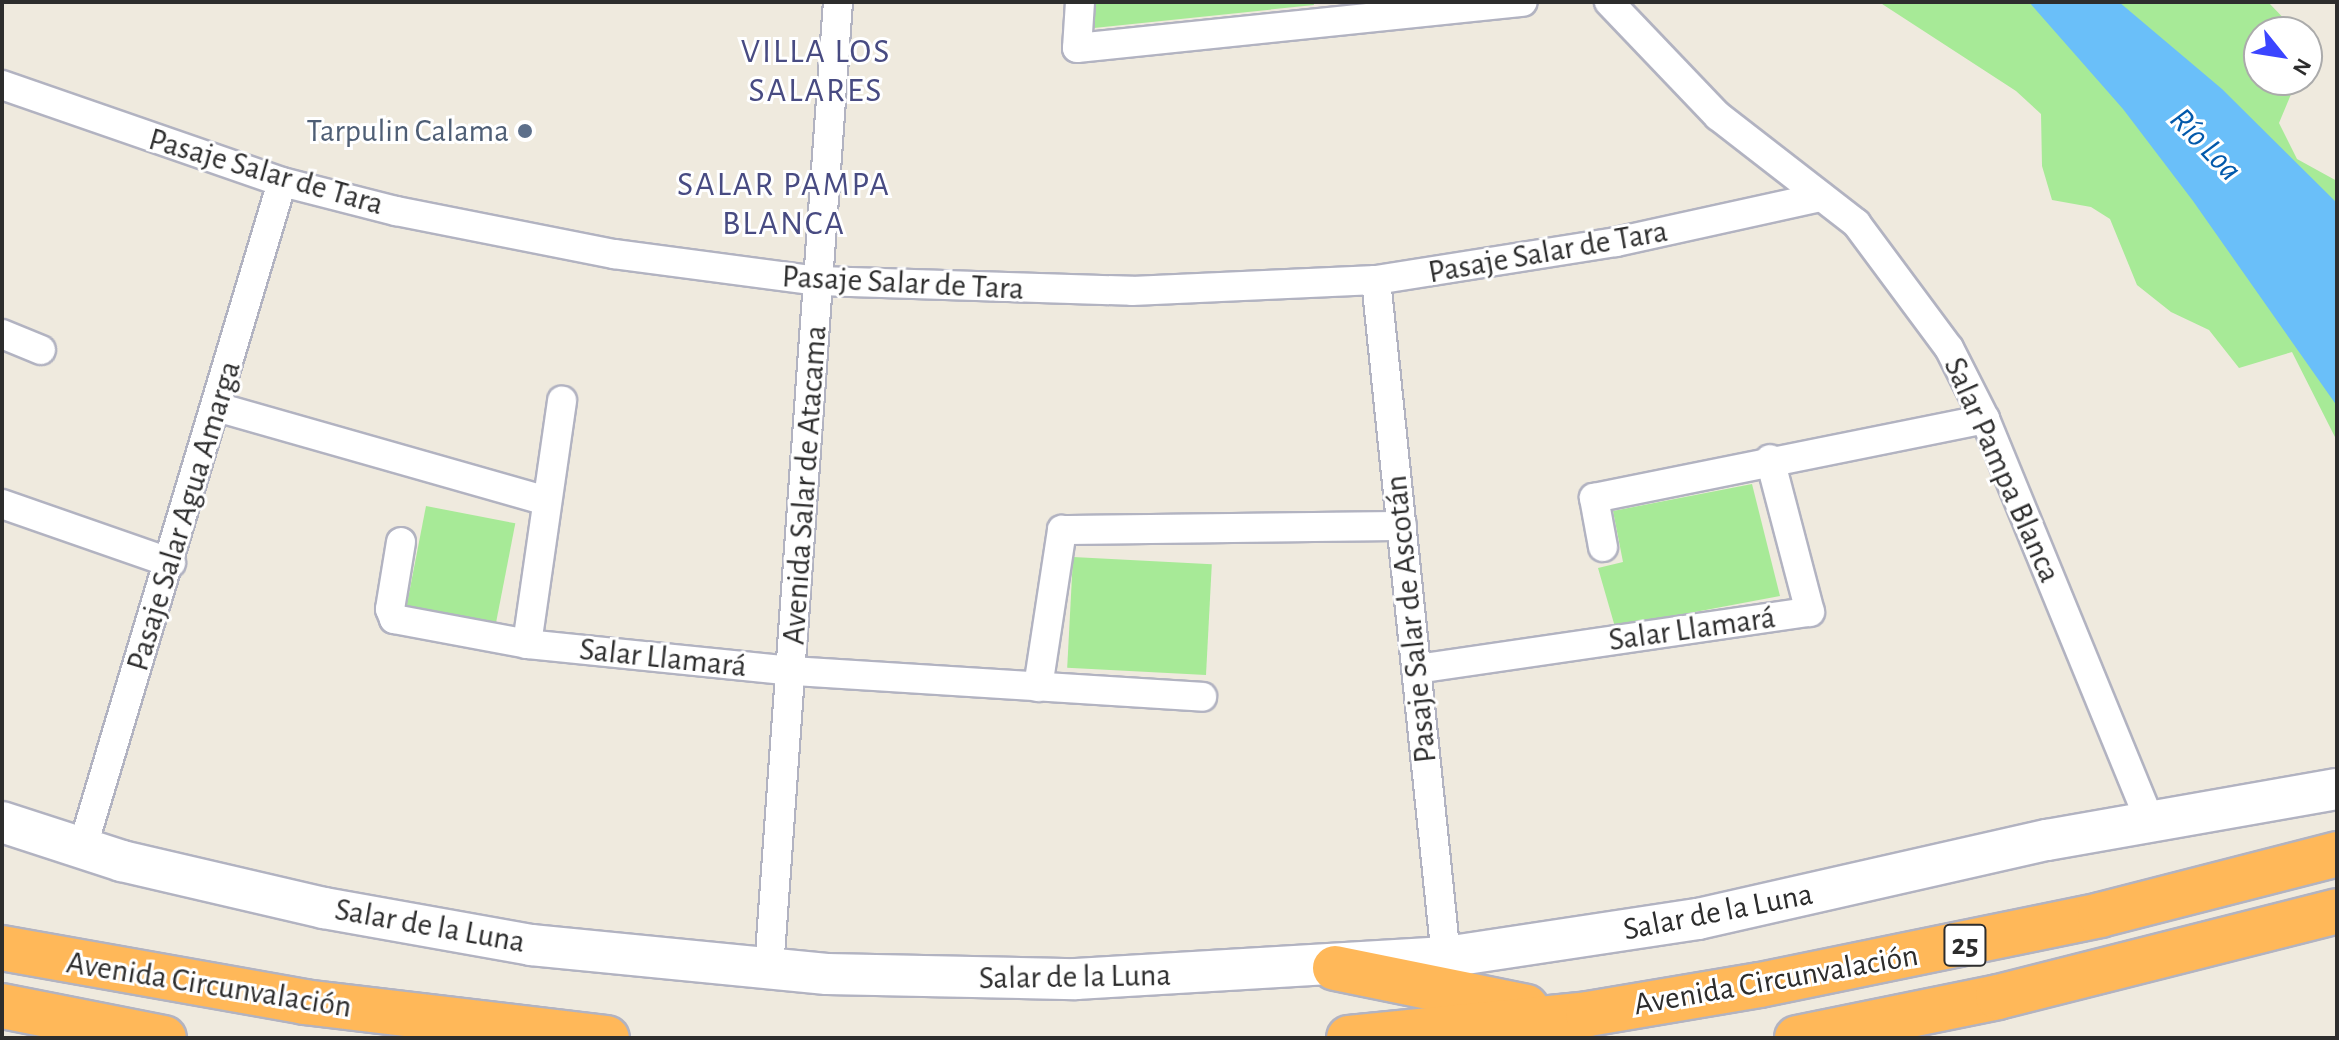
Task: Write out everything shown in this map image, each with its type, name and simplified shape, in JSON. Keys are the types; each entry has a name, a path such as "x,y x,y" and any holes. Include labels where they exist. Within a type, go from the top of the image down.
{"highway":[{"name":"Avenida Circunvalación","path":"1349,1038 1588,1014 1931,952 2337,854"},
{"name":"Avenida Circunvalación","path":"1797,1038 2013,994 2337,911"},
{"name":"Avenida Circunvalación","path":"2,948 319,1004 607,1038"},
{"path":"1335,968 1496,1003 1588,1014"},
{"name":"Avenida Circunvalación","path":"2,1006 164,1038"}],"street":[{"name":"Avenida Salar de Atacama","path":"769,969 793,671 838,2"},
{"path":"1080,2 1077,48 1341,11 1523,2"},
{"name":"Salar Pampa Blanca","path":"1609,2 1718,116 1856,223 1949,348 1985,419 2150,822"},
{"name":"Pasaje Salar de Tara","path":"2,85 282,182 511,235 819,281 1132,291 1376,280 1616,242 1821,197"},
{"name":"Pasaje Salar Agua Amarga","path":"82,849 171,563 282,182"},
{"name":"Pasaje Salar de Ascotán","path":"1376,280 1446,957"},
{"path":"2,334 41,350"},
{"path":"527,644 544,500 562,401"},
{"path":"217,407 544,500"},
{"path":"1603,547 1594,498 1770,459 1985,419"},
{"name":"Salar Llamará","path":"1417,669 1810,612 1770,459"},
{"path":"2,504 171,563"},
{"path":"1038,687 1062,530 1402,526"},
{"name":"Salar Llamará","path":"401,542 390,609 394,619 527,644 793,671 1202,697"},
{"name":"Salar de la Luna","path":"2,822 82,849 324,908 531,945 769,969 907,978 1076,979 1335,968 1446,957 1698,919 2150,822 2337,789"}],"green space":[{"path":"1096,2 1313,2 1314,5 1094,28"},
{"path":"1879,2 2268,2 2282,16 2243,16 2243,96 2290,96 2279,123 2297,159 2337,181 2337,441 2292,352 2239,368 2209,330 2171,312 2137,285 2110,219 2091,207 2052,200 2042,166 2041,114 2016,91"},
{"path":"1752,484 1780,596 1615,627 1598,568 1623,562 1613,511"},
{"path":"426,506 515,523 496,623 407,606"},
{"path":"1073,557 1212,564 1206,675 1067,668"}],"water":[{"name":"Río Loa","path":"2029,2 2119,2 2222,89 2337,203 2337,406 2193,201 2123,109"}],"place":[{"name":"Tarpulin Calama","path":"525,131"}],"district":[{"name":"VILLA LOS SALARES","path":"816,72"},
{"name":"SALAR PAMPA BLANCA","path":"784,204"}]}
